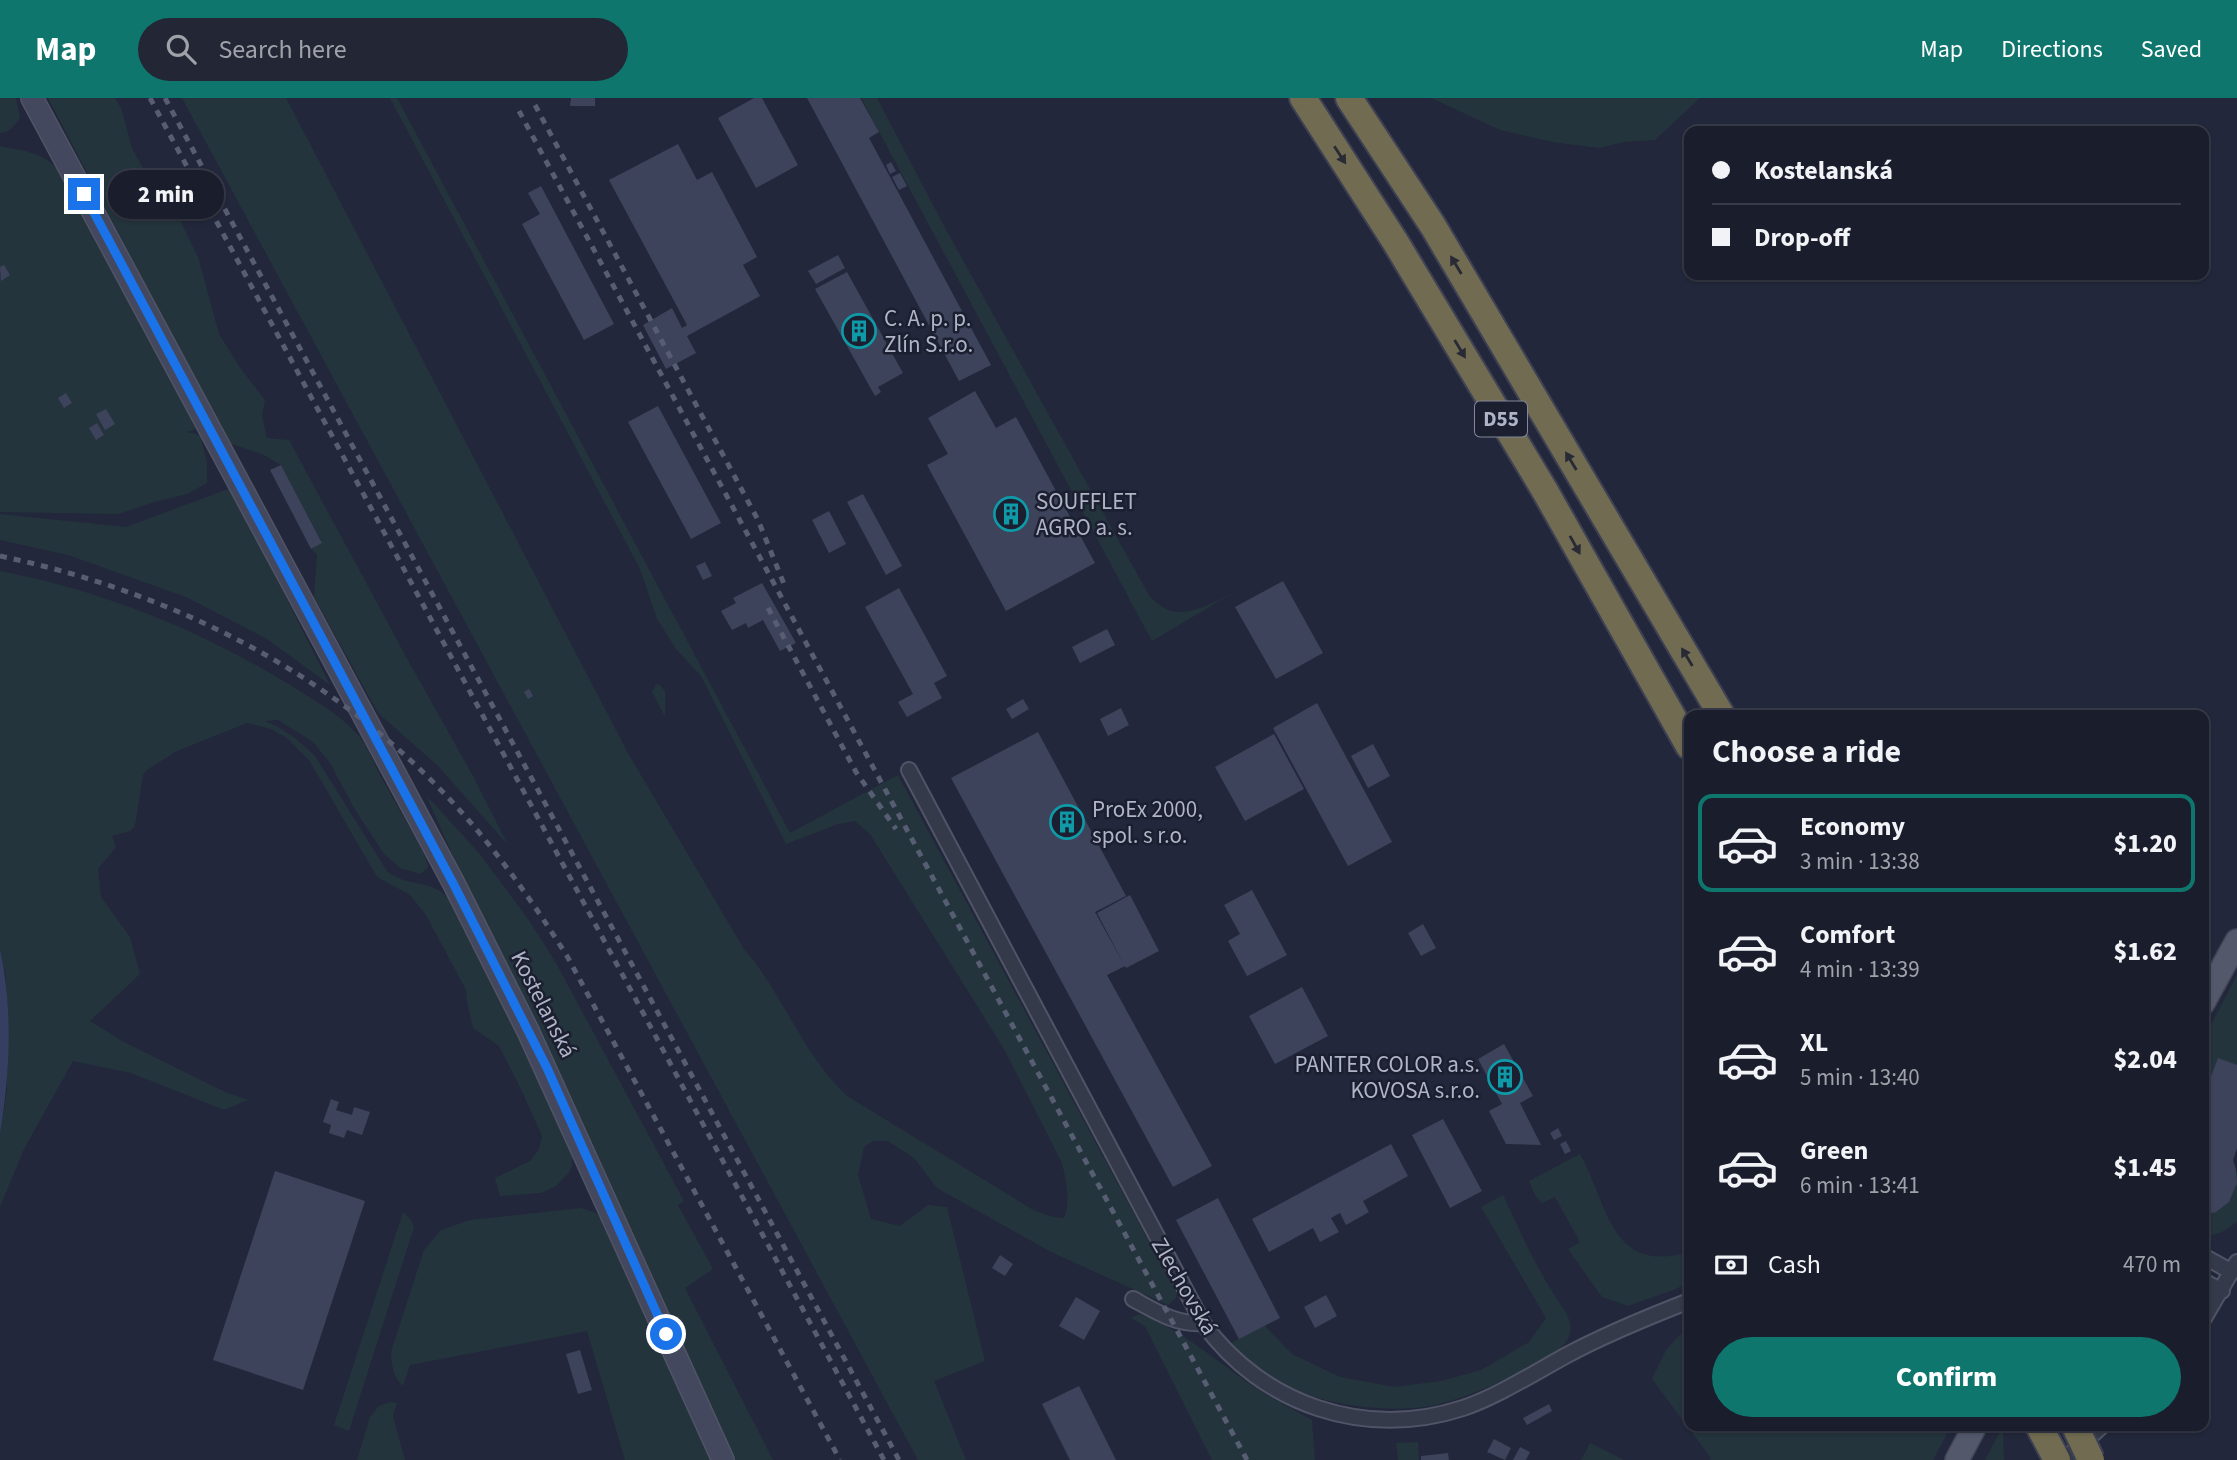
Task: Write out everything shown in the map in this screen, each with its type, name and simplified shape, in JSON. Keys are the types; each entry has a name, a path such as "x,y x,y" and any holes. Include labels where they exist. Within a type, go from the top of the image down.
{"highway":[{"name":"D55","path":"1303,98 1396,243 1545,491 1684,737"},
{"name":"D55","path":"1349,98 1433,226 1718,710"},
{"path":"1369,98 1401,177"},
{"path":"2042,1431 2057,1460"},
{"path":"2077,1431 2091,1460"}],"main road":[{"name":"Kostelanská","path":"32,98 446,870 547,1068 723,1460"},
{"path":"2209,992 2237,941"},
{"path":"1957,1460 1972,1431"}],"street":[{"name":"Zlechovská","path":"909,771 1203,1323 1219,1346 1282,1394 1333,1413 1375,1419 1412,1418 1465,1408 1601,1338 1684,1303"},
{"path":"2209,1258 2235,1267 2209,1311"},
{"path":"2209,1284 2222,1291"},
{"path":"1133,1299 1171,1320 1203,1323"},
{"path":"2064,1460 2096,1431"}],"shaded area":[{"path":"0,98 16,98 20,118 3,133 0,133"},
{"path":"48,98 115,98 121,108 132,148 146,174 182,224 198,257 219,334 265,400 262,416 267,438 289,440 508,845 438,766 378,713 314,597 317,554 311,549 322,542 281,465 262,454 228,443"},
{"path":"182,98 286,98 629,755 744,949 832,1080 847,1096 1035,1211 1064,1218 1067,1198 1062,1163 1004,1049 870,834 855,821 838,824 786,844 701,676 676,649 657,619 640,569 390,98 397,98 790,833 898,775 1176,1292 1176,1298 1168,1305 1051,1252 937,1188 914,1158 888,1141 873,1141 864,1147 858,1175 871,1219 900,1226 928,1205 947,1207 985,1361 934,1381 966,1460 918,1460"},
{"path":"861,98 877,98 944,226 1150,597 1164,608 1181,612 1208,605 1233,593 1152,641"},
{"path":"1431,98 1700,98 1655,140 1624,142 1599,148 1553,142 1500,130"},
{"path":"0,146 40,156 59,171 187,410 196,429 187,432 200,435 207,462 207,483 187,494 118,514 0,512"},
{"path":"231,488 330,685 267,639 186,597 68,555 0,540 0,514 126,527"},
{"path":"0,571 39,579 114,601 186,630 256,665 335,714 351,727 368,750 425,856 428,866 420,874 400,868 384,854 354,808 330,763 313,742 278,720 265,721 295,738 315,756 387,871 403,880 440,891 447,897 543,1085 572,1150 569,1173 556,1186 541,1193 500,1196 495,1178 530,1161 539,1149 542,1136 499,1046 473,1028 466,990 426,915 410,895 377,877 309,760 287,738 271,729 247,723 177,751 143,775 135,826 130,831 112,836 116,847 98,869 101,897 130,937 140,974 90,1021 124,1042 225,1092 248,1100 224,1110 131,1073 73,1061 24,1149 0,1207 0,1134 7,1090 6,978 0,949"},
{"path":"656,684 665,691 665,717 652,692"},
{"path":"426,795 479,853 528,919 556,963 684,1201 678,1205 713,1269 685,1288 773,1460 733,1460 632,1232 519,989 472,899"},
{"path":"2237,975 2237,1148 2233,1159 2237,1173 2237,1222 2222,1232 2209,1236 2209,1029"},
{"path":"1580,1154 1606,1214 1627,1245 1643,1254 1663,1257 1684,1253 1684,1285 1628,1306 1602,1297 1568,1249 1580,1242 1555,1197 1542,1203 1529,1181"},
{"path":"1503,1195 1535,1261 1570,1323 1570,1332 1563,1346 1541,1363 1453,1400 1426,1407 1387,1409 1346,1404 1308,1395 1276,1379 1230,1347 1231,1343 1264,1325 1292,1354 1340,1377 1394,1387 1441,1381 1481,1370 1529,1342 1546,1318 1481,1207"},
{"path":"581,1208 596,1213 604,1222 712,1460 625,1460 587,1331 410,1365 403,1386 395,1375 391,1352 424,1250 441,1230 470,1220"},
{"path":"403,1212 414,1227 349,1431 334,1425"},
{"path":"1139,1314 1171,1329 1259,1390 1312,1420 1315,1460 1212,1460 1145,1326 1131,1318"},
{"path":"1684,1330 1684,1422 1652,1379 1666,1350"},
{"path":"397,1403 393,1416 405,1460 357,1460 370,1417 379,1406"},
{"path":"1691,1431 1948,1431 1933,1460 1710,1460"},
{"path":"2000,1431 2003,1431 2004,1460 1985,1460"},
{"path":"1418,1442 1419,1460 1398,1460 1396,1443"},
{"path":"1590,1443 1624,1460 1581,1460"}],"water":[{"path":"0,949 7,995 9,1041 0,1134"}],"building":[{"path":"571,98 595,98 595,106 570,106"},
{"path":"754,98 762,98 798,165 756,188 718,118"},
{"path":"807,98 860,98 879,132 869,138 991,365 959,381"},
{"path":"678,144 697,180 712,172 757,257 743,265 760,296 687,336 696,353 666,369 643,325 672,308 682,328 687,325 609,180"},
{"path":"891,162 896,171 890,174 886,165"},
{"path":"900,173 907,186 899,190 892,177"},
{"path":"541,186 614,324 584,340 522,224 540,214 528,193"},
{"path":"838,255 845,268 816,284 808,271"},
{"path":"4,265 10,275 1,281 0,267"},
{"name":"C. A. p. p. Zlín S.r.o.","path":"847,272 903,373 878,387 881,392 875,396 815,289"},
{"name":"SOUFFLET AGRO a. s.","path":"975,391 996,428 1016,417 1095,563 1006,611 927,465 948,454 928,418"},
{"path":"66,393 72,403 64,408 58,398"},
{"path":"658,406 721,523 691,539 628,422"},
{"path":"106,409 115,424 105,430 96,414"},
{"path":"97,423 104,435 96,440 89,428"},
{"path":"281,465 322,543 311,549 270,470"},
{"path":"863,494 902,566 886,575 847,502"},
{"path":"829,511 846,544 829,553 812,520"},
{"path":"705,562 712,576 703,580 696,566"},
{"path":"1283,581 1323,653 1276,679 1235,607"},
{"path":"762,583 796,643 780,651 763,620 748,628 746,623 732,630 721,611 736,603 733,598"},
{"path":"899,588 947,676 934,683 942,698 907,717 898,702 913,694 865,607"},
{"path":"1107,629 1115,645 1080,663 1072,647"},
{"path":"529,689 533,696 528,699 524,692"},
{"path":"1023,699 1029,709 1012,719 1006,709"},
{"path":"1317,703 1392,842 1348,866 1273,728"},
{"path":"1121,708 1129,725 1108,736 1100,719"},
{"path":"1038,732 1126,896 1095,912 1125,966 1107,975 1212,1166 1173,1187 951,778"},
{"path":"1274,734 1304,789 1245,821 1215,767"},
{"path":"1373,744 1390,776 1368,788 1351,756"},
{"path":"1252,890 1287,955 1247,976 1228,941 1240,934 1224,905"},
{"path":"1130,895 1159,951 1126,968 1097,913"},
{"path":"1423,924 1436,948 1421,956 1408,933"},
{"path":"1302,987 1328,1036 1275,1064 1249,1016"},
{"name":"PANTER COLOR a.s. KOVOSA s.r.o.","path":"1504,1044 1533,1096 1520,1103 1541,1145 1506,1144 1489,1111 1502,1104 1478,1059"},
{"path":"2218,1058 2237,1065 2237,1148 2233,1160 2237,1183 2229,1202 2216,1212 2209,1214 2209,1081"},
{"path":"331,1099 339,1102 336,1110 352,1115 354,1107 370,1112 362,1135 347,1130 344,1138 329,1133 331,1125 323,1122"},
{"path":"1443,1119 1482,1191 1450,1208 1412,1135"},
{"path":"1558,1128 1562,1136 1554,1140 1550,1133"},
{"path":"1566,1141 1571,1151 1565,1154 1560,1144"},
{"path":"1391,1144 1408,1176 1363,1201 1369,1212 1346,1225 1340,1213 1331,1218 1339,1232 1320,1242 1313,1228 1269,1252 1252,1219"},
{"path":"275,1171 365,1201 303,1390 213,1360"},
{"path":"1218,1198 1280,1318 1239,1339 1176,1220"},
{"path":"1000,1255 1013,1264 1005,1276 992,1268"},
{"path":"1326,1295 1337,1316 1315,1328 1304,1307"},
{"path":"1076,1297 1100,1311 1084,1340 1059,1326"},
{"path":"580,1350 592,1390 578,1394 566,1354"},
{"path":"1079,1386 1116,1460 1070,1460 1042,1404"},
{"path":"1549,1404 1552,1411 1527,1425 1523,1418"},
{"path":"1494,1439 1511,1448 1505,1460 1487,1452"},
{"path":"1520,1447 1530,1452 1526,1460 1513,1460"},
{"path":"1448,1453 1449,1460 1421,1460 1421,1456"}],"railway":[{"path":"150,98 884,1460"},
{"path":"165,98 899,1460"},
{"path":"535,105 758,520 786,589"},
{"path":"519,111 1247,1460"},
{"path":"0,556 133,594 258,650 316,686 371,727 423,772 471,823 522,888 567,956 840,1460"},
{"path":"768,608 856,772 896,829"}],"place":[{"name":"C. A. p. p. Zlín S.r.o.","path":"859,331"},
{"name":"SOUFFLET AGRO a. s.","path":"1011,514"},
{"name":"ProEx 2000, spol. s r.o.","path":"1067,822"},
{"name":"PANTER COLOR a.s. KOVOSA s.r.o.","path":"1505,1077"}],"route":[{"path":"84,194 453,883 547,1068 666,1334"}]}
